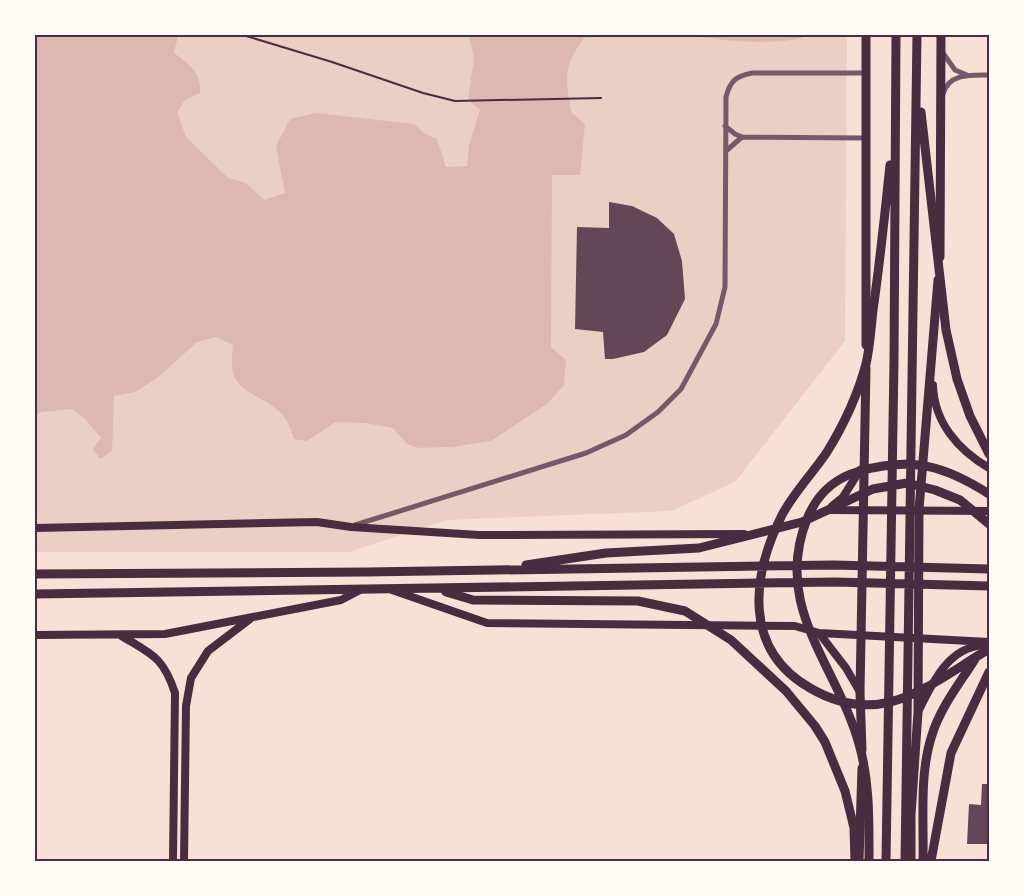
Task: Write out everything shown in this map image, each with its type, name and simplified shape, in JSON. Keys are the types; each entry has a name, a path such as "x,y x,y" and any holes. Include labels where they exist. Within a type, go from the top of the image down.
{"main road":[{"path":"857,861 862,724 860,692 865,462 866,35"},
{"path":"886,861 894,361 896,35"},
{"path":"905,861 910,365 917,35"},
{"path":"911,861 911,815 918,712 919,509 942,238 941,35"},
{"path":"917,77 946,330 957,379 970,416 989,454"},
{"path":"895,110 881,257 866,363 846,416 827,451 780,521 761,570 758,604 768,644 784,668 806,686 825,697 847,703 873,706 891,703 922,690 989,649"},
{"path":"931,358 933,394 942,424 951,437 989,468"},
{"path":"35,528 317,522 351,527 479,535 751,534 806,521 827,510 843,497 865,462"},
{"path":"868,861 869,811 859,744 835,682 810,634 797,593 795,571 801,534 818,498 833,482 876,466 916,464 935,467 950,472 989,494"},
{"path":"486,570 606,553 662,552 699,548 802,522 873,489 907,483 935,490 960,500 989,524"},
{"path":"827,510 919,509 989,511"},
{"path":"35,574 834,565 989,569"},
{"path":"35,594 835,582 989,586"},
{"path":"35,635 165,634 341,600 363,589"},
{"path":"436,589 473,600 638,601 685,611 730,640 776,681 815,726 837,766 854,828 857,861"},
{"path":"392,590 487,623 796,626 819,634 989,643"},
{"path":"184,861 186,706 190,678 208,651 252,617"},
{"path":"118,634 156,656 168,671 175,693 173,861"},
{"path":"819,634 846,668 860,692"},
{"path":"918,712 940,669 959,653 989,643"},
{"path":"923,861 925,774 931,735 944,707 977,656"},
{"path":"930,861 952,753 989,672"}],"street":[{"path":"941,48 950,64 968,75"},
{"path":"351,527 586,453 626,435 658,412 681,390 716,324 724,287 726,96 728,87 740,75 752,73 865,73"},
{"path":"940,103 945,88 949,83 968,75 989,75"},
{"path":"726,126 742,137 865,138"},
{"path":"725,152 742,137"}],"path":[{"path":"243,35 332,62 423,93 456,100 601,98"}],"shaded area":[{"path":"35,35 847,35 845,341 735,482 671,511 447,520 349,552 35,552"},
{"path":"178,35 174,53 185,61 197,75 200,86 200,93 185,100 177,112 186,137 228,178 246,183 264,200 285,193 276,146 290,119 316,113 414,124 425,134 437,139 446,167 467,166 469,145 480,110 468,100 474,58 469,35 623,35 584,38 572,57 567,73 571,112 585,124 580,175 552,175 551,347 566,360 564,385 547,404 491,441 451,447 419,448 407,444 393,428 365,423 336,422 307,441 294,439 287,421 280,412 237,382 233,373 233,345 216,337 197,342 157,378 135,392 114,396 112,451 100,459 93,449 101,438 85,419 72,409 41,412 35,416 35,36"},
{"path":"684,35 803,35 802,38 758,42"}],"building":[{"path":"609,202 632,206 657,218 674,234 682,261 685,299 667,335 644,352 605,359 603,332 575,329 577,227 609,228"},
{"path":"982,784 989,784 989,844 967,844 969,804 981,805"}]}
